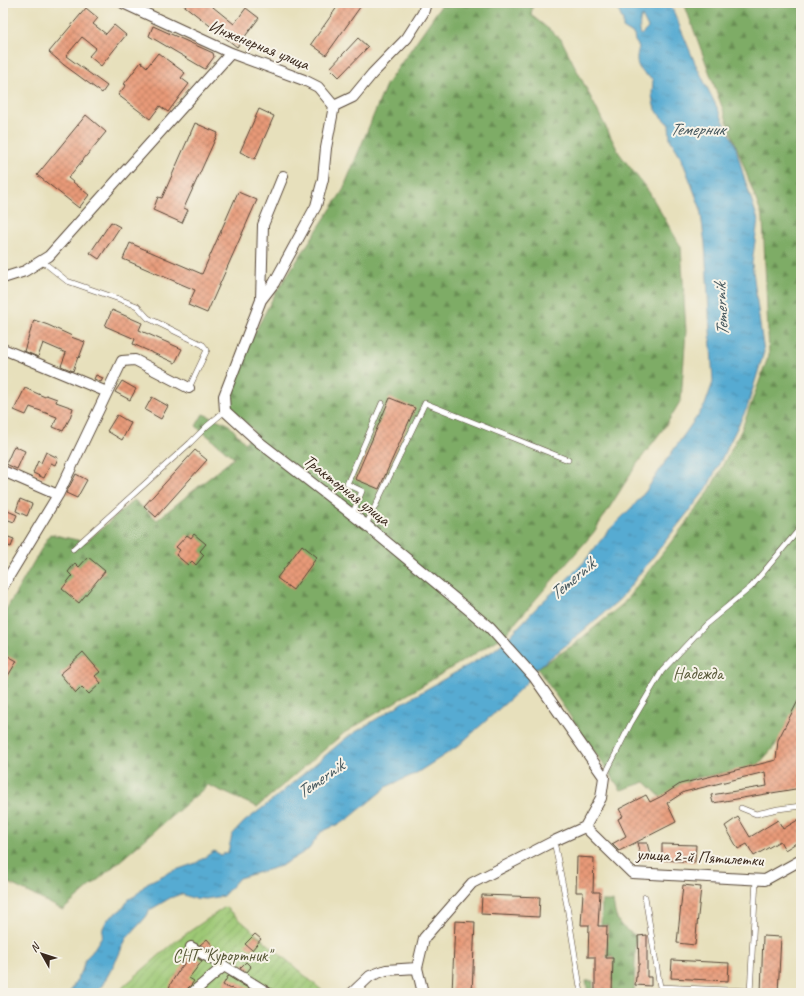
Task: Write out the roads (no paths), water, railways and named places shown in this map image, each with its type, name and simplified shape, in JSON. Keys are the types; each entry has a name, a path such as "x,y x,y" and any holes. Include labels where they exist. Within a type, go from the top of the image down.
{"street":[{"path":"260,300 274,283 316,206 323,179 326,148 334,106 353,97 372,74 407,38 423,13 426,3"},
{"name":"Инженерная улица","path":"129,4 231,53 304,80 318,87 334,106"},
{"path":"3,278 25,271 49,256 231,53"},
{"path":"225,411 224,396 260,300 263,225 284,176"},
{"path":"3,349 107,392"},
{"path":"3,586 58,495 122,361 135,360 189,388"},
{"name":"Тракторная улица","path":"225,411 259,442 366,525 490,628 533,676 604,777"},
{"path":"3,471 58,495"},
{"path":"423,993 417,968 424,938 472,883 554,841 585,827 601,798 604,777"},
{"name":"улица 2-й Пятилетки","path":"585,827 632,873 765,880 801,860"},
{"path":"191,947 266,993"},
{"path":"192,993 224,966"},
{"path":"352,993 370,976 386,970 417,968"}],"lane":[{"path":"42,261 67,281 137,306 148,318 203,345 207,350 189,388"},
{"path":"352,515 362,491 347,484 382,403"},
{"path":"366,525 425,403 568,460"},
{"path":"73,549 225,411"},
{"path":"604,777 631,723 662,671 704,625 751,587 801,527"},
{"path":"741,808 756,814 801,806"},
{"path":"554,841 567,906 581,993"},
{"path":"660,987 750,992 756,879"},
{"path":"645,897 660,993"}],"water":[{"path":"617,3 623,3 625,7 630,9 633,3 639,3 639,5 642,3 670,3 695,63 735,144 758,220 752,263 764,352 747,408 707,488 620,599 535,670 527,682 510,699 457,747 415,774 388,786 347,820 321,832 309,849 281,866 239,878 223,896 206,899 192,898 181,894 170,898 150,910 146,917 126,939 117,959 97,993 68,993 72,990 78,976 82,971 85,959 92,952 102,936 103,928 107,920 123,908 129,899 135,896 147,883 170,872 196,863 214,851 221,855 228,852 232,835 244,822 269,803 346,738 399,705 493,651 507,639 540,604 584,562 608,531 646,491 705,405 713,382 705,244 700,207 681,157 670,139 669,125 660,116 654,106 652,95 653,79 644,73 638,66 637,58 639,47 635,41 634,35 623,28 623,21 619,12 620,5","holes":["642,16 648,28 641,35 640,21"]}],"water label":[{"name":"Темерник","path":"697,129"},
{"name":"Temernik","path":"721,310"},
{"name":"Temernik","path":"572,579"},
{"name":"Temernik","path":"320,779"}],"park label":[{"name":"Надежда","path":"698,673"},
{"name":"СНТ \"Курортник\"","path":"222,955"}]}
